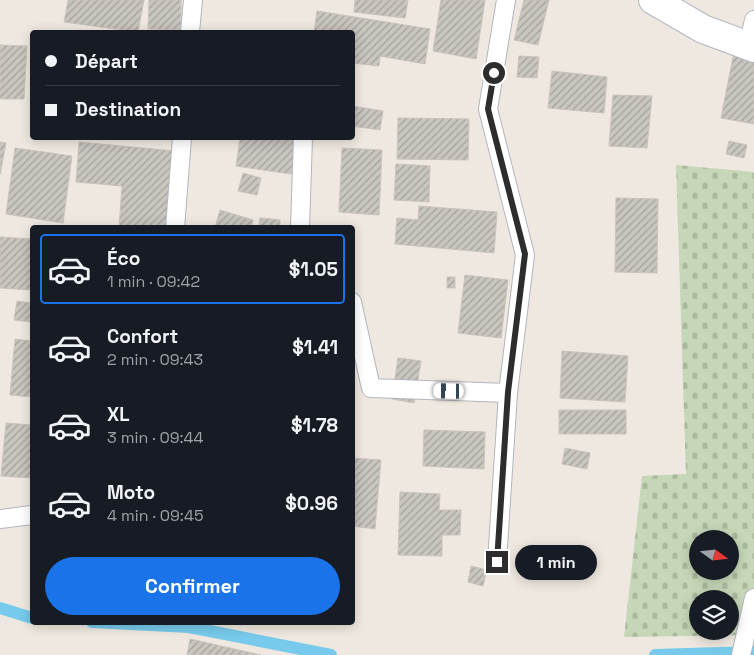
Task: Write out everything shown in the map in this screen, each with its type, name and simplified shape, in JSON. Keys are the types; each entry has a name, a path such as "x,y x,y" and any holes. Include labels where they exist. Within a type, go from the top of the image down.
{"street":[{"path":"653,0 703,29 751,47"}],"lane":[{"path":"190,30 193,0"},
{"path":"497,562 508,392 525,254 488,109 506,0"},
{"path":"751,47 754,20"},
{"path":"175,225 182,140"},
{"path":"300,225 303,140"},
{"path":"355,316 371,388 508,392"},
{"path":"0,519 30,515"},
{"path":"742,649 754,598"}],"green space":[{"path":"676,165 754,172 754,635 739,635 739,590 689,590 689,636 624,637 642,476 686,474"}],"building":[{"path":"68,0 144,0 138,30 123,30 64,22"},
{"path":"149,0 181,0 181,30 148,29"},
{"path":"355,0 408,0 405,18 354,12"},
{"path":"441,0 485,0 476,59 433,51"},
{"path":"524,0 549,0 538,45 514,40"},
{"path":"317,11 430,29 425,64 380,56 379,66 355,63 355,30 314,30"},
{"path":"0,45 27,46 24,99 0,99"},
{"path":"734,52 754,55 754,124 721,118"},
{"path":"519,56 539,57 537,78 517,77"},
{"path":"552,71 607,77 604,113 548,108"},
{"path":"613,95 652,96 647,148 609,146"},
{"path":"355,106 383,111 380,130 355,126"},
{"path":"398,118 469,119 468,160 397,159"},
{"path":"240,140 297,140 291,174 236,166"},
{"path":"729,141 747,145 744,158 726,154"},
{"path":"0,142 6,143 0,175"},
{"path":"79,142 175,151 169,225 119,225 122,186 76,182"},
{"path":"15,148 72,156 63,223 6,214"},
{"path":"342,148 382,150 379,215 339,212"},
{"path":"396,164 430,166 429,202 394,200"},
{"path":"243,173 261,178 257,195 238,191"},
{"path":"616,198 658,199 657,273 615,272"},
{"path":"419,206 497,212 494,253 395,244 397,218 418,220"},
{"path":"220,210 253,220 252,225 216,225"},
{"path":"260,218 280,220 280,225 259,225"},
{"path":"0,237 30,239 30,290 0,288"},
{"path":"465,275 508,280 501,338 458,333"},
{"path":"447,277 455,277 455,288 447,288"},
{"path":"17,301 30,303 30,322 14,320"},
{"path":"15,339 30,341 30,397 10,395"},
{"path":"562,351 628,356 625,402 560,398"},
{"path":"398,358 421,361 414,403 392,399"},
{"path":"559,410 626,410 626,434 559,434"},
{"path":"6,423 30,425 30,478 1,476"},
{"path":"424,430 485,432 484,469 423,466"},
{"path":"565,448 590,453 587,469 562,464"},
{"path":"355,458 381,460 375,529 355,526"},
{"path":"400,492 440,494 439,510 461,510 460,535 442,535 442,556 398,555"},
{"path":"471,566 487,570 483,586 468,582"},
{"path":"190,639 261,655 187,655"}],"waterway":[{"path":"0,608 30,617"},
{"path":"150,625 189,627 331,655"},
{"path":"655,655 754,652"}],"route":[{"path":"494,73 488,109 525,254 508,392 497,562"}]}
